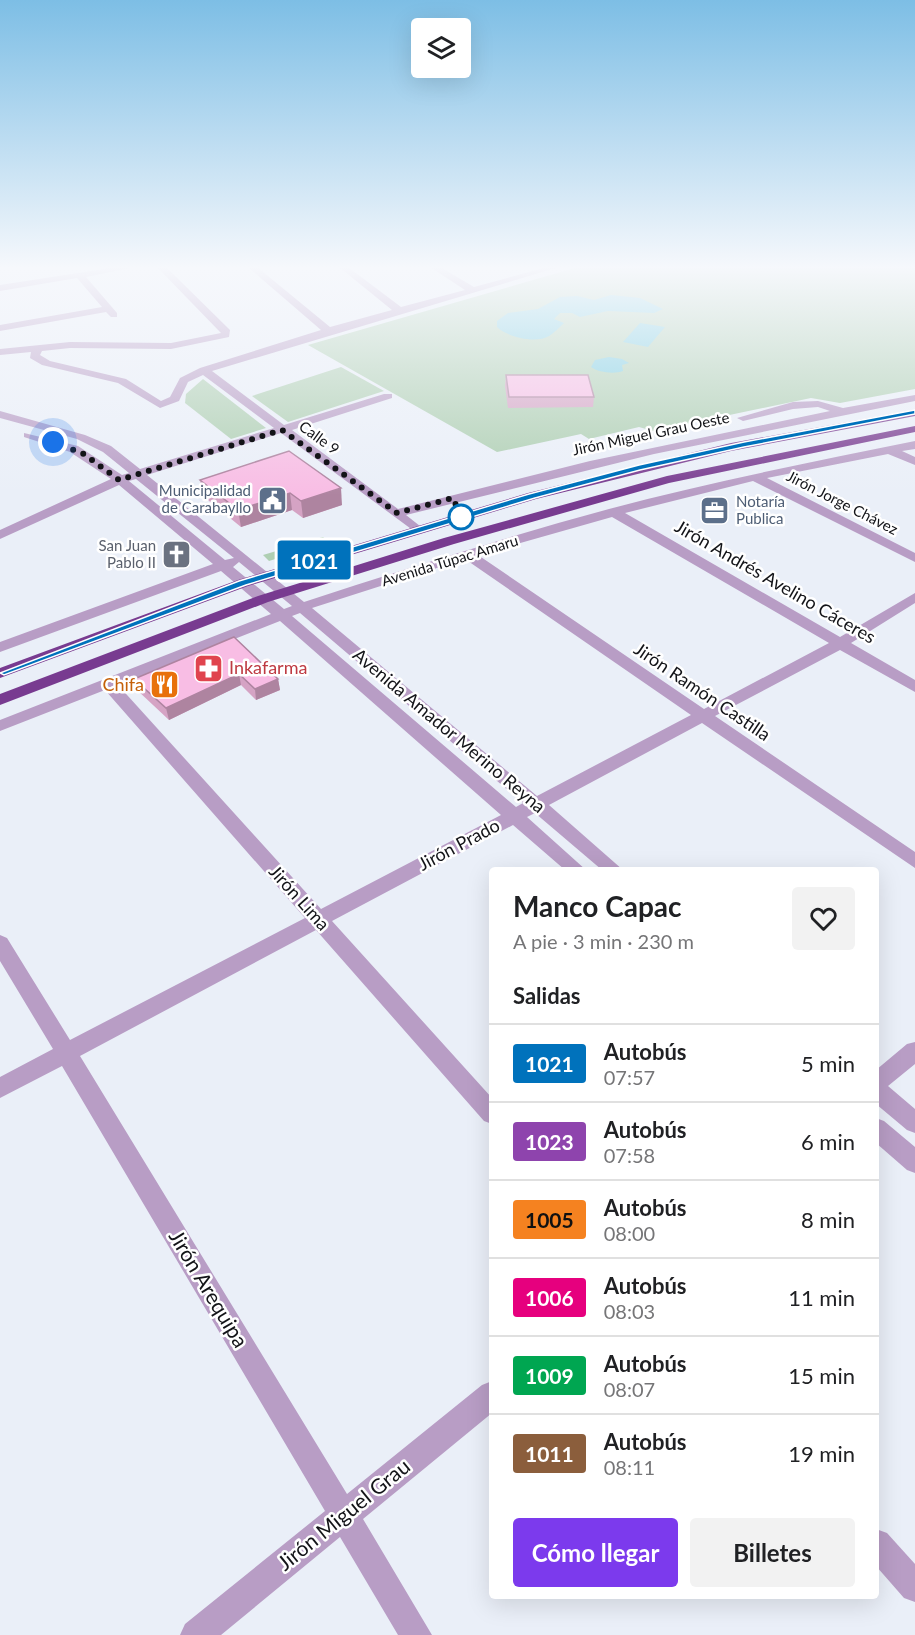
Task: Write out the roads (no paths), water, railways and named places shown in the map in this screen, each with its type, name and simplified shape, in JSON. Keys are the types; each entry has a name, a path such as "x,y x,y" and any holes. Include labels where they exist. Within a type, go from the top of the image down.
{"highway":[{"path":"840,412 851,424 871,438"},
{"path":"0,673 243,583 418,530 639,468 915,413"},
{"name":"Avenida Túpac Amaru","path":"0,700 263,599 449,541 666,480 915,429"}],"street":[{"path":"0,352 70,345 181,343"},
{"path":"38,348 33,356 46,363 122,381 160,405 175,399 184,380 204,370 289,343"},
{"name":"Calle 9","path":"204,370 418,530"},
{"path":"0,535 119,480 388,396"},
{"name":"Jirón Miguel Grau Oeste","path":"397,513 561,469 717,435 915,398"},
{"path":"742,418 815,402 830,405 840,412"},
{"name":"Avenida Amador Merino Reyna","path":"0,414 95,442 139,474 302,607 610,867"},
{"name":"Avenida Amador Merino Reyna","path":"0,427 74,449 119,480 263,599 572,867"},
{"name":"Avenida Túpac Amaru","path":"0,726 106,682 302,607 467,554 614,512 755,477 915,445"},
{"path":"889,450 915,461"},
{"name":"Jirón Jorge Chávez","path":"755,477 915,558"},
{"name":"Jirón Andrés Avelino Cáceres","path":"614,512 915,687"},
{"name":"Jirón Ramón Castilla","path":"467,554 915,861"},
{"path":"0,647 243,559"},
{"name":"Jirón Prado","path":"0,1088 841,644 915,597"},
{"name":"Jirón Lima","path":"106,682 489,1111"},
{"name":"Jirón Arequipa","path":"0,943 416,1635"},
{"path":"879,1081 915,1051"},
{"path":"879,1093 915,1123"},
{"path":"879,1131 915,1162"},
{"name":"Jirón Miguel Grau","path":"196,1635 489,1397"},
{"path":"879,1547 915,1587"}],"water":[{"path":"630,343 651,343 648,347"},
{"path":"609,357 622,359 629,363 622,365 623,371 616,372 603,372 591,367 595,360"}],"place":[{"name":"Municipalidad de Carabayllo","path":"272,500"},
{"name":"Notaría Publica","path":"715,511"},
{"name":"San Juan Pablo II","path":"177,555"},
{"name":"Inkafarma","path":"208,668"},
{"name":"Chifa","path":"165,685"}]}
